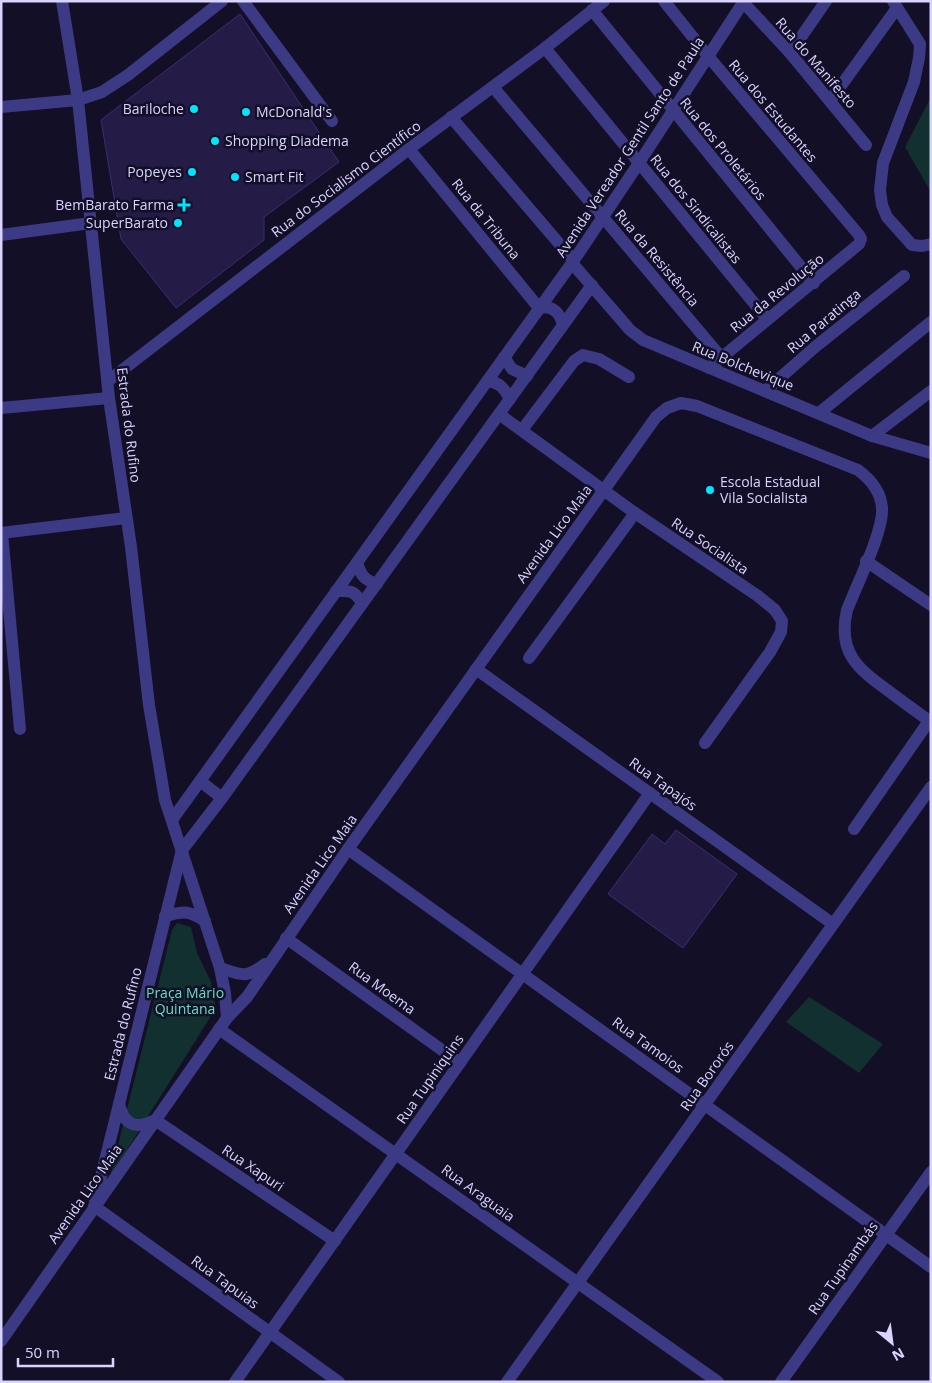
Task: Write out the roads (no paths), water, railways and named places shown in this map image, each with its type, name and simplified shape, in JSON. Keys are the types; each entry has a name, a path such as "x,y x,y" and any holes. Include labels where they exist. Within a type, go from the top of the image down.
{"street":[{"name":"Estrada do Rufino","path":"62,1 78,100 109,398 131,547 149,705 166,800 220,968 225,992 227,1018"},
{"path":"1,107 78,100 102,92 128,75 222,1"},
{"path":"243,1 332,120"},
{"name":"Rua do Socialismo Científico","path":"108,381 451,117 546,48 604,1"},
{"name":"Rua dos Estudantes","path":"664,1 861,239"},
{"path":"790,53 826,1"},
{"name":"Avenida Vereador Gentil Santo de Paula","path":"172,820 573,262 639,164 743,2"},
{"name":"Rua do Manifesto","path":"743,2 790,53 866,145"},
{"path":"830,101 895,4 920,44 914,82 883,163 880,190 882,205 888,217 912,245 922,246 931,244"},
{"name":"Rua dos Proletários","path":"592,10 672,111 814,283"},
{"name":"Rua dos Sindicalistas","path":"546,48 767,319"},
{"name":"Rua da Resistência","path":"493,87 722,357"},
{"name":"Rua Bolchevique","path":"451,117 630,330 643,340 872,436 931,453"},
{"name":"Rua da Tribuna","path":"409,149 539,308"},
{"path":"1,235 91,223"},
{"name":"Rua da Revolução","path":"709,368 767,319 814,283 859,244 861,239"},
{"name":"Rua Paratinga","path":"765,391 904,276"},
{"path":"182,850 222,798 592,285"},
{"path":"539,308 546,306 556,311 561,317 563,325"},
{"path":"819,413 931,322"},
{"path":"522,430 574,361 584,355 599,359 629,377"},
{"path":"504,357 512,369 527,376"},
{"path":"488,381 496,382 501,386 510,399"},
{"path":"872,436 931,391"},
{"path":"1,408 109,398"},
{"name":"Avenida Lico Maia","path":"1,1341 219,1029 247,996 348,849 656,417 667,408 681,403 697,406 858,470 868,478 877,491 882,506 881,524 866,561"},
{"name":"Rua Socialista","path":"499,414 635,513 758,596 775,610 782,621 781,632 770,652 704,743"},
{"path":"529,658 635,513"},
{"path":"20,729 2,533 126,518"},
{"path":"854,829 930,721 858,668 850,654 844,624 847,610 866,561 931,605"},
{"path":"357,563 362,576 368,581 377,584"},
{"path":"336,591 351,591 362,603"},
{"name":"Rua Tapajós","path":"476,669 833,924"},
{"path":"200,781 222,798"},
{"name":"Rua Bororós","path":"507,1382 931,787"},
{"name":"Rua Tupiniquins","path":"235,1382 650,793"},
{"name":"Rua Tamoios","path":"348,849 931,1266"},
{"name":"Estrada do Rufino","path":"94,1206 164,916 182,850"},
{"path":"164,916 180,912 193,913 205,921"},
{"name":"Rua Moema","path":"286,938 460,1063"},
{"path":"220,968 244,976 255,972 271,959"},
{"name":"Rua Araguaia","path":"219,1029 718,1382"},
{"path":"119,1103 123,1117 129,1123 147,1125 155,1120"},
{"name":"Rua Xapuri","path":"155,1120 334,1241"},
{"name":"Rua Tupinambás","path":"781,1382 931,1172"},
{"name":"Rua Tapuias","path":"94,1206 339,1382"}],"place":[{"name":"Bariloche","path":"194,109"},
{"name":"McDonald's","path":"246,112"},
{"name":"Shopping Diadema","path":"215,141"},
{"name":"Popeyes","path":"192,172"},
{"name":"Smart Fit","path":"235,177"},
{"name":"BemBarato Farma","path":"184,205"},
{"name":"SuperBarato","path":"178,223"},
{"name":"Escola Estadual Vila Socialista","path":"710,490"}],"park label":[{"name":"Praça Mário Quintana","path":"185,1002"}]}
